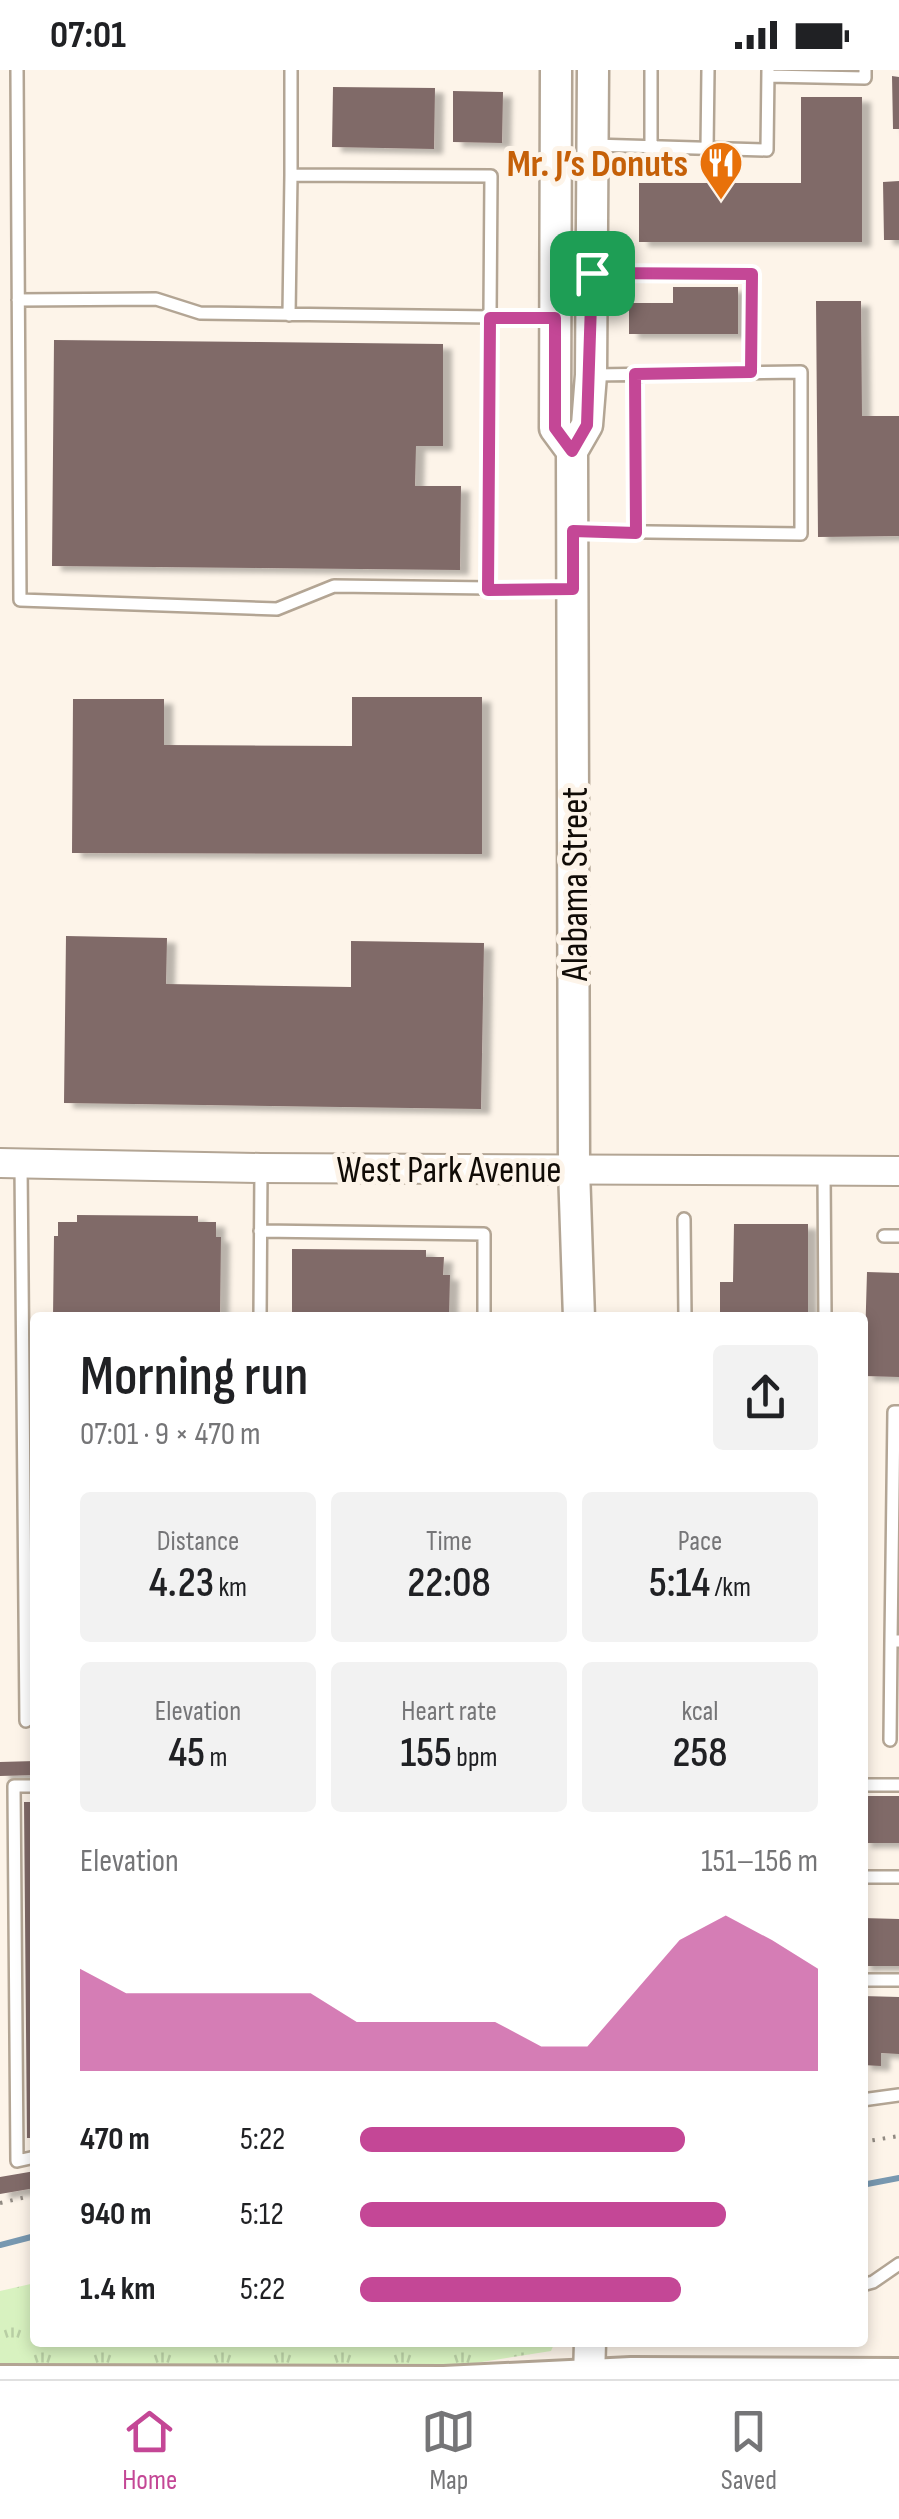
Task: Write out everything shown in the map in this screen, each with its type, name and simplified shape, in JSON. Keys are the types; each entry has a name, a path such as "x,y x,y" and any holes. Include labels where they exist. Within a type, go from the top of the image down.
{"main road":[{"name":"Alabama Street","path":"556,70 555,428 572,451"},
{"name":"Alabama Street","path":"579,1312 574,1169 572,451 587,425 591,375 593,70"}],"street":[{"name":"West Park Avenue","path":"10,1163 261,1168 899,1170"},
{"path":"0,2377 444,2378 590,2364 899,2370"}],"lane":[{"path":"17,70 20,600 276,609 334,586 573,589"},
{"path":"288,315 291,70"},
{"path":"650,148 651,70"},
{"path":"707,149 708,70"},
{"path":"594,145 767,150 768,73 865,78 865,70"},
{"path":"290,175 492,176 488,590"},
{"path":"592,273 752,274 751,372"},
{"path":"18,300 156,299 200,313 555,318"},
{"path":"573,531 801,534 801,372 591,375"},
{"path":"635,374 636,533"},
{"path":"10,1163 30,1469 26,1721"},
{"path":"260,1312 261,1168"},
{"path":"824,1171 825,1312"},
{"path":"684,1220 685,1312"},
{"path":"260,1231 484,1234 484,1312"},
{"path":"884,1236 899,1236"},
{"path":"890,1740 895,1641 894,1412 899,1412"},
{"path":"868,1785 899,1785"},
{"path":"30,1786 14,1786 17,2161 30,2157"},
{"path":"868,1877 899,1877"},
{"path":"868,1980 899,1980"},
{"path":"868,2099 899,2095"},
{"path":"868,2283 899,2264"}],"path":[{"path":"868,2141 899,2136"},
{"path":"0,2203 30,2197"}],"green space":[{"path":"30,2284 30,2347 553,2347 551,2351 444,2368 0,2364 0,2291"}],"building":[{"path":"892,76 899,77 899,129 893,129"},
{"path":"333,87 435,88 434,149 332,147"},
{"path":"453,91 503,92 502,143 453,142"},
{"path":"801,97 862,97 862,242 639,242 639,183 801,183"},
{"path":"899,181 899,240 884,240 883,182"},
{"path":"673,287 738,287 738,334 629,334 629,303 673,303"},
{"path":"816,301 861,301 862,416 899,416 899,536 818,537"},
{"path":"54,340 443,344 443,446 416,446 415,486 461,486 460,570 52,566"},
{"path":"352,697 482,697 482,854 72,853 73,699 164,699 164,745 352,746"},
{"path":"66,936 167,938 166,984 351,987 351,941 484,943 481,1109 64,1103"},
{"path":"77,1215 198,1216 198,1222 216,1222 216,1237 221,1237 220,1312 53,1312 54,1236 58,1236 58,1222 77,1222"},
{"path":"734,1224 808,1224 808,1312 720,1312 720,1282 733,1282"},
{"path":"292,1249 426,1250 426,1257 444,1257 443,1275 450,1275 449,1312 292,1312"},
{"path":"867,1272 899,1273 899,1377 868,1376"},
{"path":"30,1761 30,1775 0,1776 0,1762"},
{"path":"868,1796 899,1796 899,1843 868,1843"},
{"path":"24,1802 30,1802 30,2138"},
{"path":"868,1918 899,1919 899,1966 868,1966"},
{"path":"868,1996 899,1997 899,2054 881,2053 881,2066 868,2065"},
{"path":"30,2172 30,2189 0,2194 0,2177"}],"waterway":[{"path":"868,2184 899,2178"},
{"path":"0,2245 30,2237"}],"place":[{"name":"Mr. J’s Donuts","path":"721,201"}],"route":[{"path":"592,273 752,274 751,372 635,374 636,533 573,531 573,589 488,590 490,318 555,318 555,428 572,451 587,425 592,273"}]}
